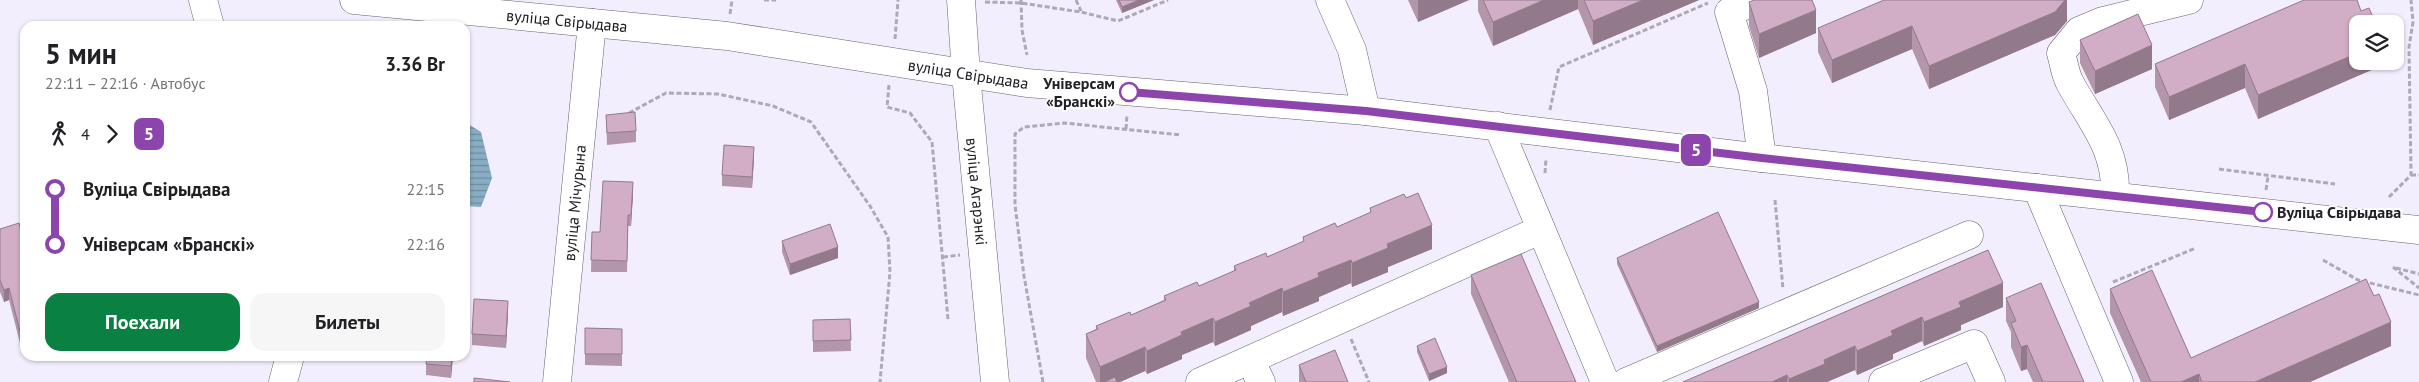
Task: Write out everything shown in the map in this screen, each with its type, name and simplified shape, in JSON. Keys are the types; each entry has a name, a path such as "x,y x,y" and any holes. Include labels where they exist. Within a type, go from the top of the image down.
{"main road":[{"path":"203,0 209,21"},
{"name":"вуліца Свірыдава","path":"354,0 726,36 891,63 1046,84 1366,111 1762,158 2115,195 2419,230"},
{"name":"вуліца Агарэнкі","path":"961,0 966,74 995,382"},
{"path":"1330,0 1352,50 1366,111"},
{"path":"1759,0 1729,12 1753,91 1762,158"},
{"path":"2115,195 2116,174 2101,133 2069,81 2061,53 2079,31 2101,10 2189,0"},
{"name":"вуліца Мічурына","path":"557,382 592,23"},
{"path":"1498,126 1605,382"},
{"path":"2037,188 2119,382"},
{"path":"1200,382 1256,371 1540,230"},
{"path":"1626,382 1968,235"},
{"path":"1883,382 1974,344 1991,382"},
{"path":"283,382 289,361"}],"path":[{"path":"764,0 776,0"},
{"path":"898,0 887,108 910,113 932,142 948,319"},
{"path":"961,0 1021,1 1118,21 1168,0"},
{"path":"1076,0 1081,12"},
{"path":"1550,112 1559,67 1716,0"},
{"path":"2389,197 2412,175 2409,47 2413,22 2411,0"},
{"path":"1021,1 1022,30 1026,55"},
{"path":"623,115 637,111 666,93 718,94 773,106 811,122 870,206 888,236 890,272 880,382"},
{"path":"1043,382 1024,276 1015,206 1014,134 1024,127 1064,123 1181,135"},
{"path":"1544,173 1546,159"},
{"path":"2219,169 2335,184"},
{"path":"2412,175 2419,176"},
{"path":"1775,200 1784,293"},
{"path":"2114,282 2196,248"},
{"path":"2323,260 2358,280 2419,295"},
{"path":"2419,274 2393,267 2419,288"}],"water":[{"path":"470,125 481,132 492,178 481,207 470,206"}],"building":[{"path":"1119,0 1139,0 1122,7"},
{"path":"1483,0 1544,0 1493,22"},
{"path":"1584,0 1643,0 1593,21"},
{"path":"1754,0 1812,0 1816,10 1759,34 1749,2"},
{"path":"1884,0 2065,0 2055,12 1929,66 1912,26 1832,60 1818,28"},
{"path":"2304,0 2357,0 2361,11 2369,8 2372,15 2349,15 2349,57 2258,95 2245,64 2169,97 2155,64"},
{"path":"2138,14 2152,45 2095,71 2080,40"},
{"path":"635,112 636,131 607,133 606,115"},
{"path":"724,145 754,147 752,177 722,175"},
{"path":"603,181 633,182 631,215 628,215 627,261 591,260 592,232 600,232"},
{"path":"1418,193 1432,225 1387,244 1388,248 1352,263 1351,260 1318,273 1319,277 1283,292 1282,288 1249,303 1251,306 1215,322 1213,318 1181,332 1182,335 1147,351 1145,347 1100,367 1086,334 1098,329 1096,326 1130,312 1131,315 1166,300 1164,296 1197,282 1199,286 1236,270 1234,266 1266,253 1267,257 1304,241 1303,237 1335,223 1337,227 1371,212 1370,208 1404,194 1406,198"},
{"path":"1718,212 1759,302 1657,346 1617,258"},
{"path":"19,223 20,226 20,331 9,288 4,290 0,280 0,229"},
{"path":"830,224 838,247 790,264 782,241"},
{"path":"1988,250 2003,283 1959,302 1961,307 1924,322 1922,317 1891,331 1893,335 1857,351 1855,346 1824,360 1825,364 1789,379 1787,375 1772,382 1683,382"},
{"path":"1521,254 1576,382 1517,382 1471,275"},
{"path":"2152,270 2191,358 2366,279 2374,296 2379,294 2391,322 2255,382 2202,382 2199,374 2181,382 2151,382 2110,289"},
{"path":"2041,283 2084,382 2043,382 2027,345 2021,347 2011,323 2016,321 2006,298"},
{"path":"474,299 508,301 506,336 472,334"},
{"path":"850,319 851,340 813,341 813,320"},
{"path":"585,328 622,329 622,354 585,354"},
{"path":"1435,338 1447,367 1429,374 1417,346"},
{"path":"1335,350 1348,382 1306,382 1299,365"},
{"path":"426,361 452,361 451,366 426,364"},
{"path":"1115,377 1117,382 1104,382"},
{"path":"474,378 510,382 474,382"}],"bus line":[{"name":"5","path":"1129,92 1366,111 1762,158 2263,212"}],"place":[{"name":"Універсам «Бранскі»","path":"1129,92"},
{"name":"Вуліца Свірыдава","path":"2263,212"}]}
